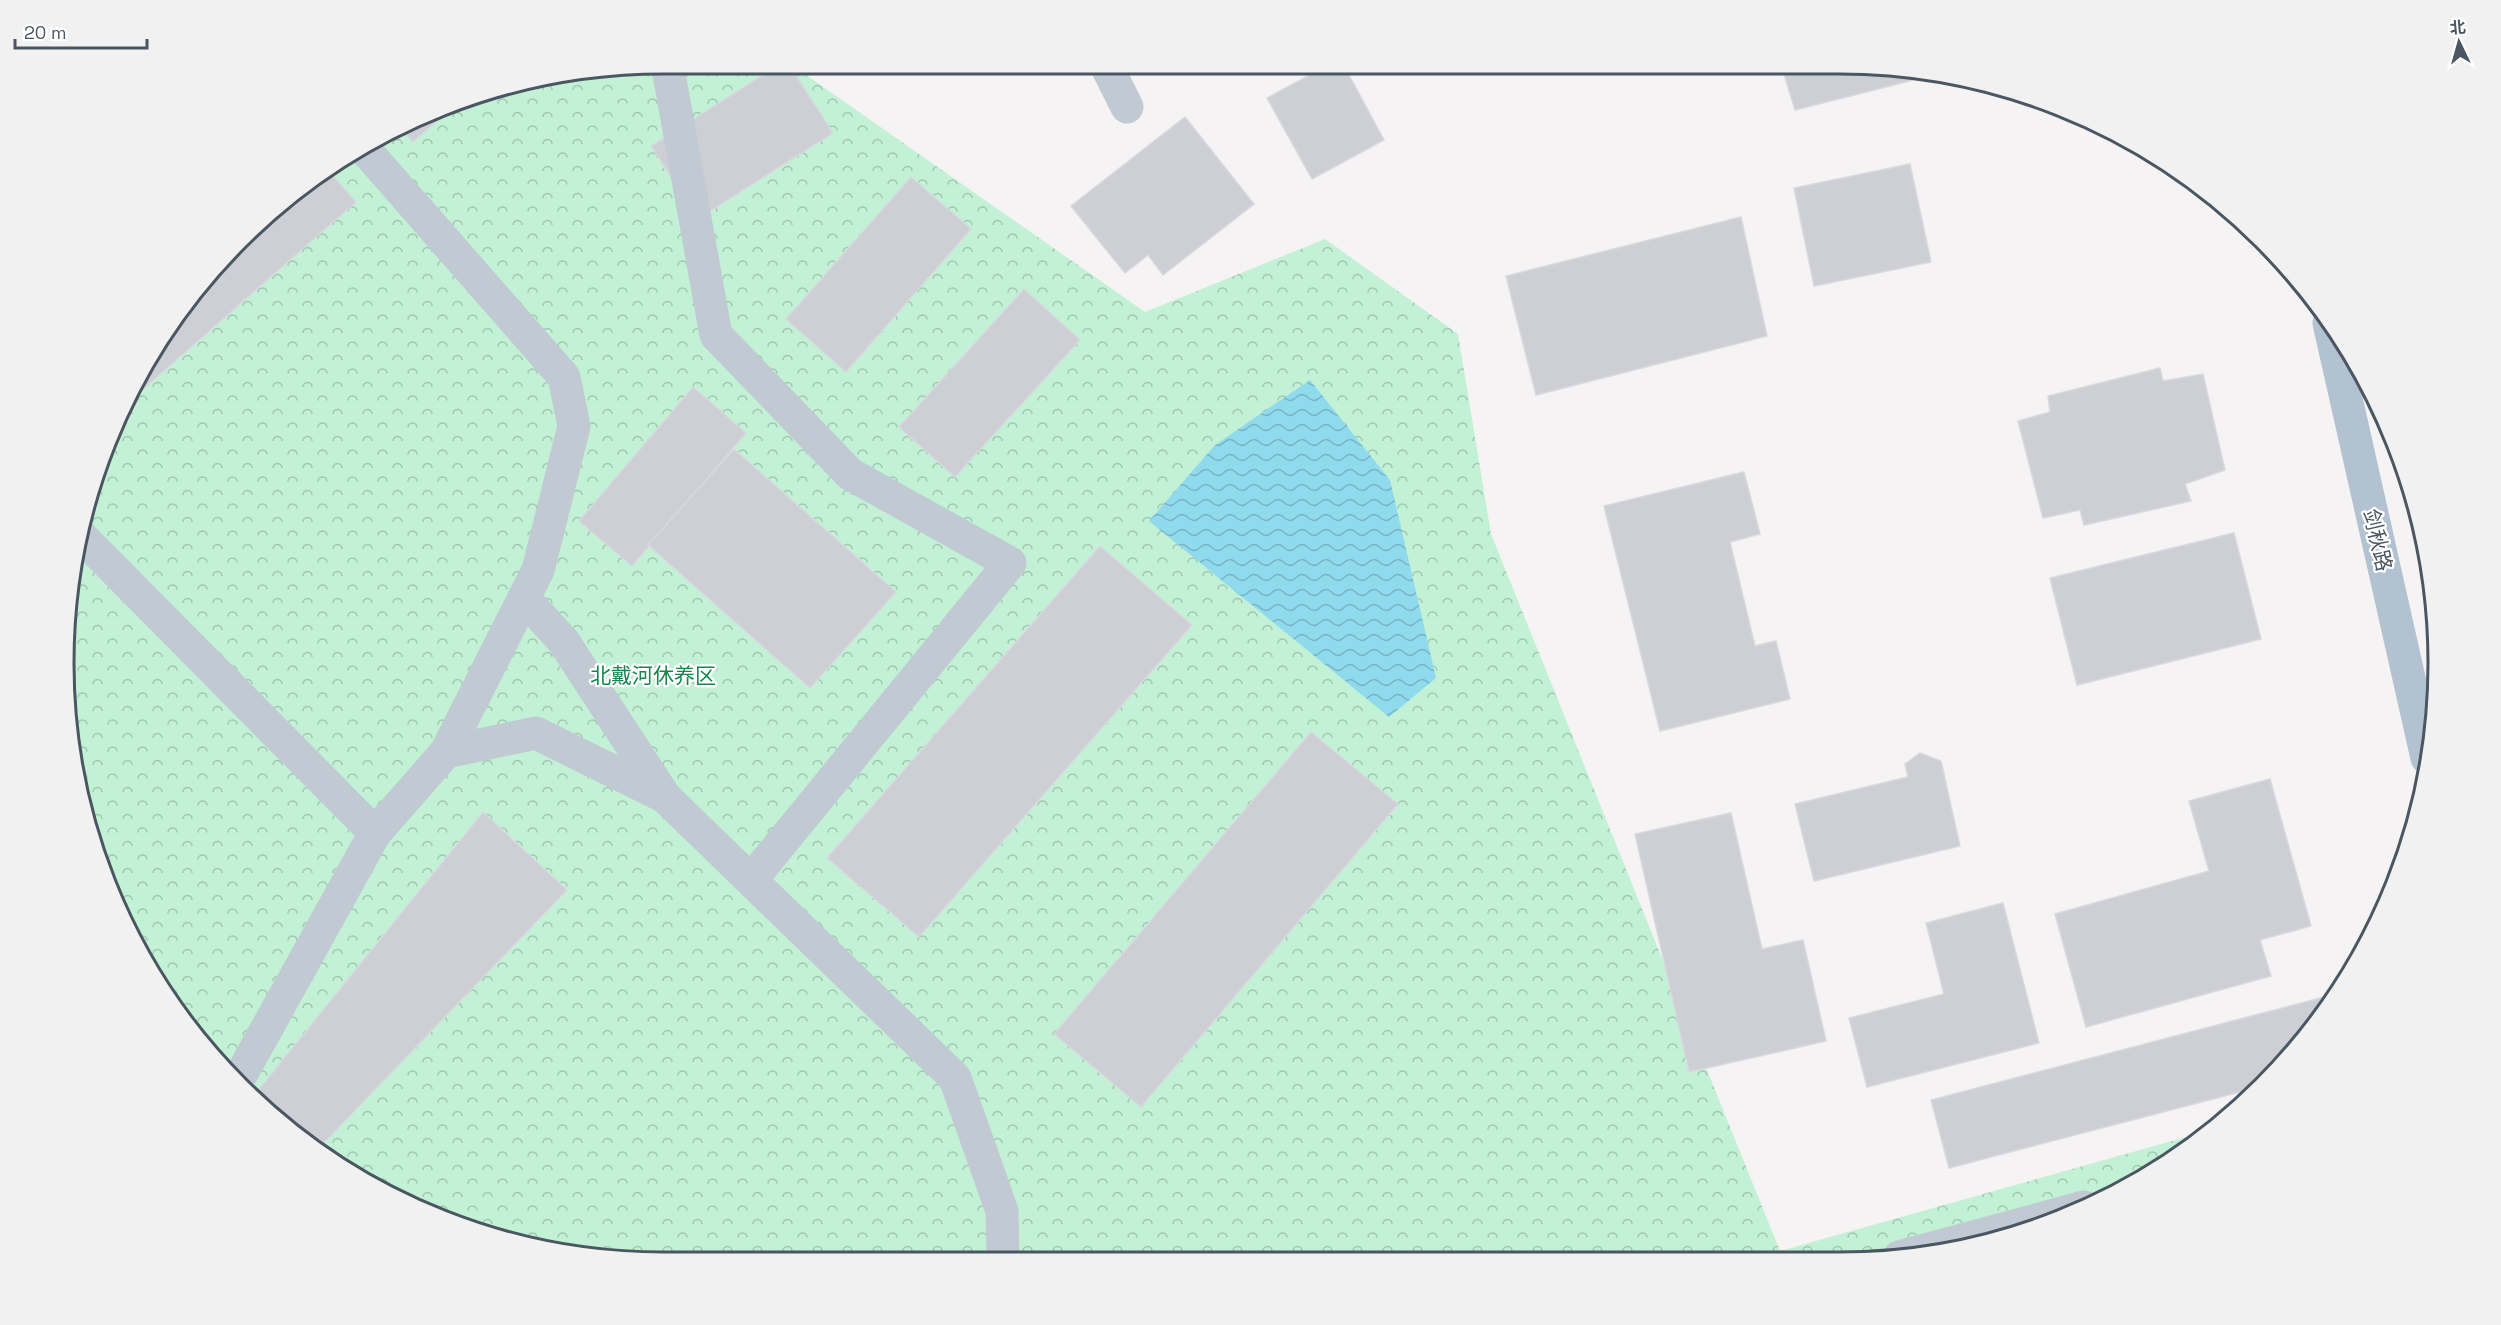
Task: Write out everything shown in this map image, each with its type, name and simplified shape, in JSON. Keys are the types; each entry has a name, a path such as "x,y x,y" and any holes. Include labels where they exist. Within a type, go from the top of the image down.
{"main road":[{"name":"剑秋路","path":"2334,345 2422,737"}],"street":[{"path":"669,74 716,334 850,474 1010,563 751,880"},
{"path":"1110,74 1127,107"},
{"path":"241,1074 375,833 446,752 538,570 574,426 564,376 367,152"},
{"path":"87,542 375,833"},
{"path":"524,598 564,642 665,797 955,1078 1002,1211 1003,1252"},
{"path":"446,752 536,733 665,797"}],"green space":[{"name":"北戴河休养区","path":"662,74 805,74 1145,312 1325,239 1458,334 1491,534 1780,1251 2188,1137 2133,1173 2099,1191 2028,1220 1953,1240 1877,1250 1838,1252 662,1252 586,1246 548,1240 473,1220 402,1191 368,1173 304,1130 246,1079 220,1051 195,1021 152,957 118,888 105,852 85,777 79,739 75,701 75,624 85,548 94,510 118,437 134,402 152,368 195,304 246,246 304,195 368,152 437,118 510,94 586,79"}],"water":[{"path":"1310,380 1390,480 1436,678 1389,717 1149,521 1215,445"}],"building":[{"path":"765,74 795,74 833,133 698,219 651,146"},
{"path":"1311,74 1348,74 1384,140 1312,179 1267,98"},
{"path":"1784,74 1877,75 1916,79 1795,110"},
{"path":"443,116 413,142 405,133"},
{"path":"1185,117 1254,204 1163,275 1148,255 1125,273 1071,206"},
{"path":"1910,164 1931,262 1814,286 1794,188"},
{"path":"332,175 356,202 139,393 152,368 195,304 246,246 274,220"},
{"path":"911,177 971,229 846,372 786,319"},
{"path":"1741,217 1767,336 1536,395 1506,276"},
{"path":"1024,289 1080,340 955,477 899,427"},
{"path":"2160,368 2163,381 2203,374 2225,470 2185,484 2191,501 2084,525 2080,510 2043,518 2018,421 2050,412 2048,396"},
{"path":"693,387 746,433 632,566 579,521"},
{"path":"734,449 896,592 810,688 648,545"},
{"path":"1744,472 1760,534 1730,542 1755,646 1776,641 1790,699 1660,731 1604,506"},
{"path":"2234,533 2261,639 2077,685 2050,578"},
{"path":"1100,546 1192,625 919,937 827,858"},
{"path":"1311,732 1398,804 1141,1107 1054,1034"},
{"path":"1920,753 1941,761 1960,846 1814,881 1795,804 1908,777 1905,764"},
{"path":"2270,779 2311,926 2260,940 2271,976 2086,1027 2055,914 2209,871 2189,801"},
{"path":"483,812 567,890 323,1144 258,1090"},
{"path":"1731,813 1762,949 1803,940 1826,1041 1689,1072 1635,834"},
{"path":"2003,903 2039,1043 1867,1087 1849,1018 1944,994 1926,923"},
{"path":"2323,997 2281,1051 2242,1092 1949,1168 1931,1100"}]}
